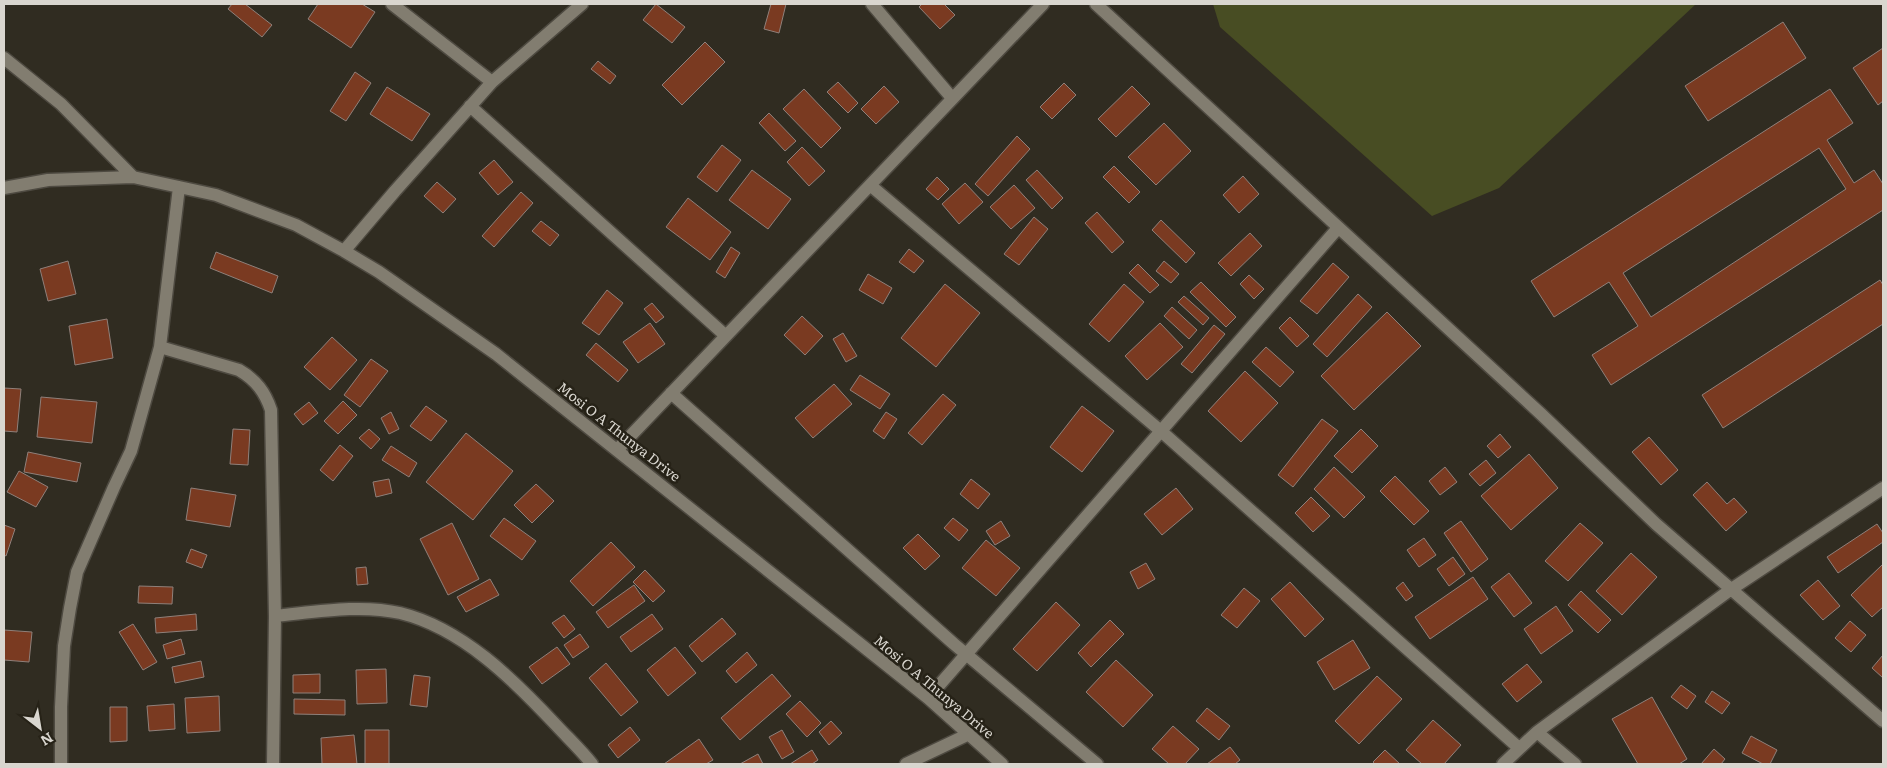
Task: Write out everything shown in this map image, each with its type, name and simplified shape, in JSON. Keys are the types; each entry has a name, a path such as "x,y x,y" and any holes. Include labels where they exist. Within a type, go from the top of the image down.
{"street":[{"path":"392,4 492,82"},
{"path":"344,251 492,82 582,4"},
{"path":"872,4 952,98"},
{"path":"617,450 1042,4"},
{"path":"1096,4 1541,414 1656,524 1883,721"},
{"path":"4,58 61,104 133,177"},
{"path":"470,106 726,336"},
{"name":"Mosi O A Thunya Drive","path":"4,188 48,180 133,177 216,195 249,206 296,225 344,251 379,272 496,354 928,698 1002,764"},
{"path":"870,186 1162,432 1519,748"},
{"path":"61,764 64,646 77,572 131,451 160,347 179,187"},
{"path":"928,698 1338,228"},
{"path":"160,347 239,370 250,376 266,397 271,410 275,616 272,764"},
{"path":"671,393 966,654 1097,764"},
{"path":"1503,764 1537,732 1730,590 1883,488"},
{"path":"275,616 354,609 400,614 440,628 482,654 521,687 592,764"},
{"path":"1537,732 1575,764"},
{"path":"906,764 969,734"}],"green space":[{"path":"1213,4 1696,4 1499,188 1432,216 1220,27"}],"building":[{"path":"232,4 245,4 272,25 262,37 228,9"},
{"path":"318,4 362,4 375,12 351,48 308,19"},
{"path":"656,4 685,27 672,43 643,20"},
{"path":"771,4 786,4 779,33 764,29"},
{"path":"922,4 944,4 955,15 940,29 919,7"},
{"path":"1783,22 1806,58 1708,121 1685,86"},
{"path":"705,42 725,62 682,105 662,85"},
{"path":"1883,48 1883,101 1878,105 1853,68"},
{"path":"598,61 616,76 610,84 591,69"},
{"path":"355,72 371,83 346,121 330,111"},
{"path":"838,82 858,103 848,113 827,92"},
{"path":"1064,83 1076,95 1052,119 1040,107"},
{"path":"884,86 899,102 876,124 861,109"},
{"path":"1132,86 1150,104 1116,137 1098,119"},
{"path":"387,87 430,114 412,141 370,114"},
{"path":"804,89 841,128 821,148 783,109"},
{"path":"1830,89 1853,123 1827,140 1854,183 1874,170 1883,184 1883,210 1611,385 1592,355 1638,326 1609,282 1554,317 1531,281","holes":["1819,148 1846,189 1651,317 1623,273"]},
{"path":"769,113 796,141 785,151 759,123"},
{"path":"1164,123 1191,151 1156,185 1128,157"},
{"path":"1017,136 1030,149 988,196 975,184"},
{"path":"722,145 741,160 717,192 697,177"},
{"path":"802,147 825,171 809,186 787,162"},
{"path":"494,160 513,182 498,195 479,173"},
{"path":"1114,166 1140,192 1129,203 1103,177"},
{"path":"752,170 791,199 768,229 729,200"},
{"path":"1037,170 1063,198 1052,209 1026,180"},
{"path":"1243,176 1259,194 1239,213 1223,195"},
{"path":"937,177 949,189 938,200 926,189"},
{"path":"437,182 456,199 443,213 424,196"},
{"path":"965,183 983,202 959,224 942,204"},
{"path":"1014,185 1035,208 1011,229 990,207"},
{"path":"521,192 533,203 494,247 482,236"},
{"path":"688,198 731,232 710,260 666,227"},
{"path":"1097,212 1124,242 1112,253 1085,223"},
{"path":"1034,217 1048,229 1019,265 1004,254"},
{"path":"1161,220 1195,253 1186,263 1152,230"},
{"path":"541,221 559,235 550,246 532,231"},
{"path":"1250,233 1262,246 1231,276 1218,263"},
{"path":"731,247 740,253 725,278 716,272"},
{"path":"909,249 924,261 914,273 899,262"},
{"path":"216,252 278,276 272,293 210,268"},
{"path":"68,261 76,294 48,301 40,269"},
{"path":"1164,261 1179,274 1171,283 1156,271"},
{"path":"1333,263 1349,277 1317,314 1300,301"},
{"path":"1138,264 1159,285 1150,293 1129,273"},
{"path":"868,274 892,288 883,304 859,290"},
{"path":"1249,275 1264,289 1254,299 1240,284"},
{"path":"1880,280 1883,285 1883,324 1723,428 1702,395"},
{"path":"1201,282 1236,317 1226,327 1190,292"},
{"path":"945,284 980,313 936,367 901,338"},
{"path":"1124,284 1144,302 1109,342 1089,324"},
{"path":"607,290 623,303 599,335 582,323"},
{"path":"1358,294 1372,307 1327,357 1313,344"},
{"path":"1184,296 1209,318 1203,325 1178,302"},
{"path":"652,303 664,317 656,323 644,309"},
{"path":"1172,307 1197,330 1189,339 1164,316"},
{"path":"1387,312 1421,346 1354,410 1321,376"},
{"path":"802,316 823,336 805,355 784,335"},
{"path":"1290,317 1309,336 1297,347 1279,328"},
{"path":"107,319 113,358 75,365 69,326"},
{"path":"650,323 665,344 638,363 623,342"},
{"path":"1160,323 1183,347 1147,380 1125,356"},
{"path":"1214,325 1225,334 1192,373 1181,364"},
{"path":"843,333 857,356 846,362 833,339"},
{"path":"332,337 357,360 330,390 304,367"},
{"path":"596,343 628,370 618,382 586,355"},
{"path":"1266,347 1294,372 1280,387 1252,362"},
{"path":"371,359 388,371 360,407 344,395"},
{"path":"1245,371 1278,403 1241,442 1208,411"},
{"path":"860,375 890,394 880,409 850,390"},
{"path":"834,384 852,404 813,438 795,418"},
{"path":"4,388 21,389 17,432 4,431"},
{"path":"943,394 956,405 922,445 908,433"},
{"path":"41,397 97,402 92,443 37,437"},
{"path":"343,401 357,415 338,434 324,421"},
{"path":"309,402 318,413 303,425 294,414"},
{"path":"426,406 447,421 431,441 410,426"},
{"path":"1082,406 1114,431 1082,472 1050,447"},
{"path":"391,412 399,429 389,434 381,418"},
{"path":"886,412 897,419 884,439 873,431"},
{"path":"1322,419 1338,431 1293,487 1278,475"},
{"path":"233,429 250,430 248,465 230,464"},
{"path":"369,429 380,439 371,449 359,438"},
{"path":"1361,429 1378,446 1352,473 1334,456"},
{"path":"466,433 513,471 473,520 426,482"},
{"path":"1500,434 1511,447 1498,458 1487,446"},
{"path":"1649,437 1678,470 1661,485 1632,452"},
{"path":"340,445 353,456 333,481 320,470"},
{"path":"391,446 417,463 409,477 382,460"},
{"path":"28,452 81,463 77,482 24,472"},
{"path":"1529,454 1558,488 1511,530 1481,496"},
{"path":"1486,460 1496,473 1480,486 1469,474"},
{"path":"1334,467 1365,497 1344,518 1314,489"},
{"path":"1445,467 1457,482 1440,495 1429,481"},
{"path":"19,471 48,487 36,507 7,492"},
{"path":"1395,476 1429,511 1414,525 1380,491"},
{"path":"389,479 392,493 376,497 373,482"},
{"path":"971,479 990,494 978,509 960,494"},
{"path":"1707,482 1727,504 1734,498 1747,512 1726,531 1693,495"},
{"path":"536,484 554,501 532,523 514,505"},
{"path":"191,488 236,495 230,527 186,520"},
{"path":"1176,488 1193,509 1162,535 1144,514"},
{"path":"1311,497 1330,516 1313,532 1295,513"},
{"path":"504,518 536,541 522,560 490,536"},
{"path":"953,518 968,530 959,541 944,528"},
{"path":"1001,521 1010,536 995,545 986,531"},
{"path":"1461,521 1488,559 1471,572 1444,533"},
{"path":"452,523 479,579 448,595 420,539"},
{"path":"1580,523 1603,543 1568,581 1545,561"},
{"path":"1877,524 1883,533 1883,542 1838,573 1827,557"},
{"path":"4,525 15,529 6,556 4,555"},
{"path":"918,534 940,556 925,570 903,548"},
{"path":"1424,538 1436,555 1419,567 1407,550"},
{"path":"986,540 1020,568 996,596 962,568"},
{"path":"611,542 635,567 593,606 570,581"},
{"path":"191,549 207,555 202,568 186,562"},
{"path":"1631,553 1657,577 1622,615 1596,591"},
{"path":"1453,557 1465,574 1449,586 1437,569"},
{"path":"1146,563 1155,579 1138,589 1130,572"},
{"path":"1883,564 1883,607 1872,617 1851,595"},
{"path":"366,567 368,584 357,585 356,568"},
{"path":"645,570 665,591 653,602 633,582"},
{"path":"1509,573 1532,603 1514,617 1491,587"},
{"path":"1473,577 1488,599 1430,639 1415,617"},
{"path":"490,579 499,595 466,612 457,597"},
{"path":"1818,580 1840,606 1823,620 1800,595"},
{"path":"1290,582 1324,619 1305,637 1271,599"},
{"path":"1403,582 1413,596 1406,601 1396,588"},
{"path":"634,585 645,601 608,628 596,612"},
{"path":"139,586 173,587 172,604 138,603"},
{"path":"1244,588 1260,601 1237,628 1221,615"},
{"path":"1581,591 1611,620 1598,633 1568,605"},
{"path":"1056,602 1080,625 1037,671 1013,649"},
{"path":"1556,606 1573,631 1541,654 1524,629"},
{"path":"196,614 197,630 156,633 155,618"},
{"path":"652,614 663,629 631,652 620,637"},
{"path":"564,615 575,629 564,638 552,623"},
{"path":"722,618 736,634 702,662 689,646"},
{"path":"1110,620 1124,634 1091,667 1078,653"},
{"path":"1850,621 1866,635 1851,652 1835,638"},
{"path":"133,624 157,662 143,670 119,632"},
{"path":"4,630 32,632 29,662 4,660"},
{"path":"580,634 589,647 573,658 564,645"},
{"path":"181,639 185,654 167,659 163,645"},
{"path":"1353,640 1370,668 1334,690 1317,662"},
{"path":"557,647 570,664 542,684 529,667"},
{"path":"675,647 696,673 668,696 647,670"},
{"path":"747,652 757,665 736,683 726,671"},
{"path":"1883,655 1883,678 1872,668"},
{"path":"1116,660 1153,695 1123,727 1086,692"},
{"path":"201,661 204,677 175,683 172,667"},
{"path":"606,663 638,702 621,716 589,678"},
{"path":"1527,664 1542,682 1517,702 1502,684"},
{"path":"386,669 387,703 357,704 356,670"},
{"path":"320,674 320,693 293,693 293,675"},
{"path":"772,674 791,696 740,740 721,718"},
{"path":"414,675 430,677 427,707 410,705"},
{"path":"1377,676 1402,699 1359,744 1335,721"},
{"path":"1681,685 1696,696 1687,709 1671,697"},
{"path":"1712,691 1730,703 1722,714 1705,702"},
{"path":"219,696 220,731 187,733 185,698"},
{"path":"1652,697 1687,759 1679,764 1638,764 1612,719"},
{"path":"294,699 345,700 345,715 294,714"},
{"path":"800,701 821,723 807,737 786,714"},
{"path":"174,704 175,729 149,731 147,706"},
{"path":"110,707 127,707 127,741 110,742"},
{"path":"1207,708 1230,726 1219,740 1196,721"},
{"path":"1433,720 1461,745 1444,764 1422,764 1406,750"},
{"path":"831,721 842,733 829,745 819,732"},
{"path":"1173,726 1199,749 1185,764 1169,764 1152,749"},
{"path":"630,727 640,740 618,758 608,745"},
{"path":"365,730 389,730 389,764 365,764"},
{"path":"782,730 794,752 782,759 769,737"},
{"path":"354,735 357,764 322,764 321,738"},
{"path":"1751,736 1777,750 1770,764 1763,764 1742,753"},
{"path":"699,739 713,760 706,764 664,764"},
{"path":"1230,747 1240,760 1235,764 1207,764"},
{"path":"1714,749 1725,759 1721,764 1701,764"},
{"path":"812,750 818,760 812,764 790,764"},
{"path":"1385,750 1400,764 1375,764 1373,762"},
{"path":"758,754 763,764 740,764"}]}
